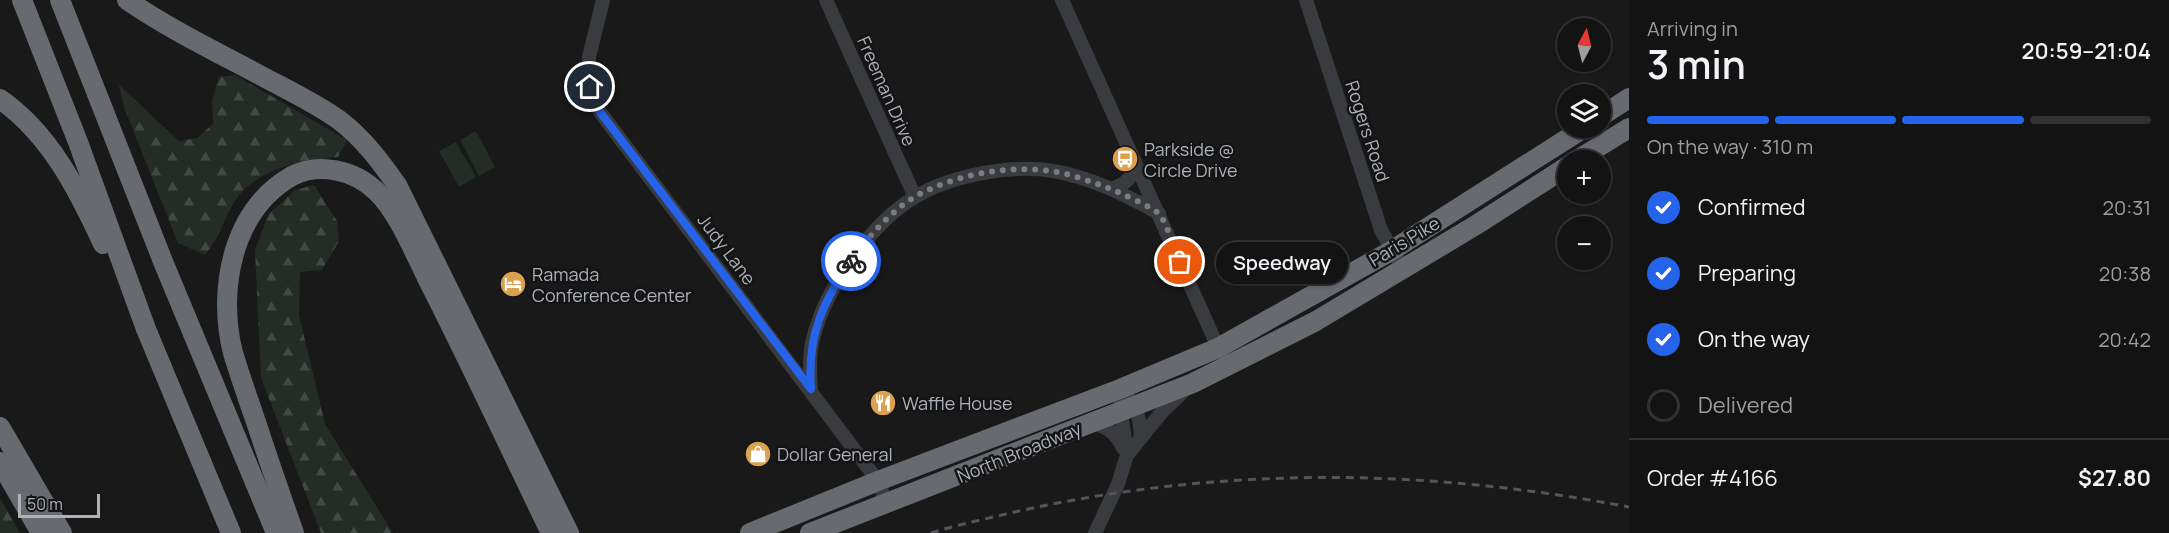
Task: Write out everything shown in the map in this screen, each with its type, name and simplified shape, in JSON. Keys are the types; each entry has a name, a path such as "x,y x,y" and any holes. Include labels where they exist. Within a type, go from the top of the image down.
{"highway":[{"path":"22,0 78,142 146,329 231,533"},
{"path":"60,0 164,264 276,533"},
{"path":"127,0 170,27 308,100 362,140 397,185 569,533"},
{"path":"1611,110 1629,98"},
{"path":"0,99 27,121 41,137 73,184 146,329"},
{"path":"1593,150 1629,128"},
{"name":"Paris Pike","path":"1222,357 1568,138"},
{"path":"294,533 233,351 228,318 229,281 232,261 241,233 248,218 262,199 283,181 298,173 314,169 330,169 348,173 377,191 387,205 466,354 551,533"},
{"name":"Paris Pike","path":"1120,388 1222,357 1316,321 1476,225 1557,173"},
{"name":"North Broadway","path":"810,533 887,505 1192,383 1222,357"},
{"name":"North Broadway","path":"750,533 1120,388"},
{"path":"0,427 62,533"},
{"path":"0,462 41,533"}],"street":[{"name":"Judy Lane","path":"603,0 589,57 590,87 600,112 811,389 878,481 887,505"},
{"name":"Freeman Drive","path":"826,0 915,197"},
{"path":"1062,0 1222,357"},
{"name":"Rogers Road","path":"1306,0 1381,230 1391,251 1403,268"},
{"path":"1111,189 1129,180 1134,172 1135,161"},
{"path":"811,389 809,365 813,339 825,304 840,278 873,232 915,197 965,178 987,173 1019,170 1052,171 1111,189 1159,213"},
{"path":"1127,455 1162,412 1192,383"},
{"path":"1095,533 1118,484 1127,455 1128,409 1120,388"},
{"path":"1128,409 1140,421 1141,438"},
{"path":"1092,423 1107,427 1117,435 1127,455"}],"green space":[{"path":"235,75 347,140 338,157 296,163 257,179 237,198 205,255 178,243 124,107 119,85 179,141 197,138 213,124 212,100 219,77"},
{"path":"476,131 495,167 479,176 460,140"},
{"path":"456,142 476,177 459,187 439,151"},
{"path":"314,185 337,221 339,241 322,270 300,272 299,315 325,424 393,533 321,533 261,378 255,251 268,215 295,190"},
{"path":"0,498 20,533 0,533"}],"railway":[{"path":"931,533 1019,511 1095,496 1172,486 1248,480 1400,479 1552,494 1629,507"}],"way so far":[{"path":"851,261 873,232 915,197 965,178 1007,170 1031,169 1074,176 1111,189 1159,213 1180,262"}],"place":[{"name":"Parkside @ Circle Drive","path":"1125,159"},
{"name":"Speedway","path":"1180,262"},
{"name":"Ramada Conference Center","path":"513,284"},
{"name":"Waffle House","path":"883,403"},
{"name":"Dollar General","path":"758,454"}],"route":[{"path":"590,87 600,112 811,389 809,365 813,339 825,304 851,261"}]}
